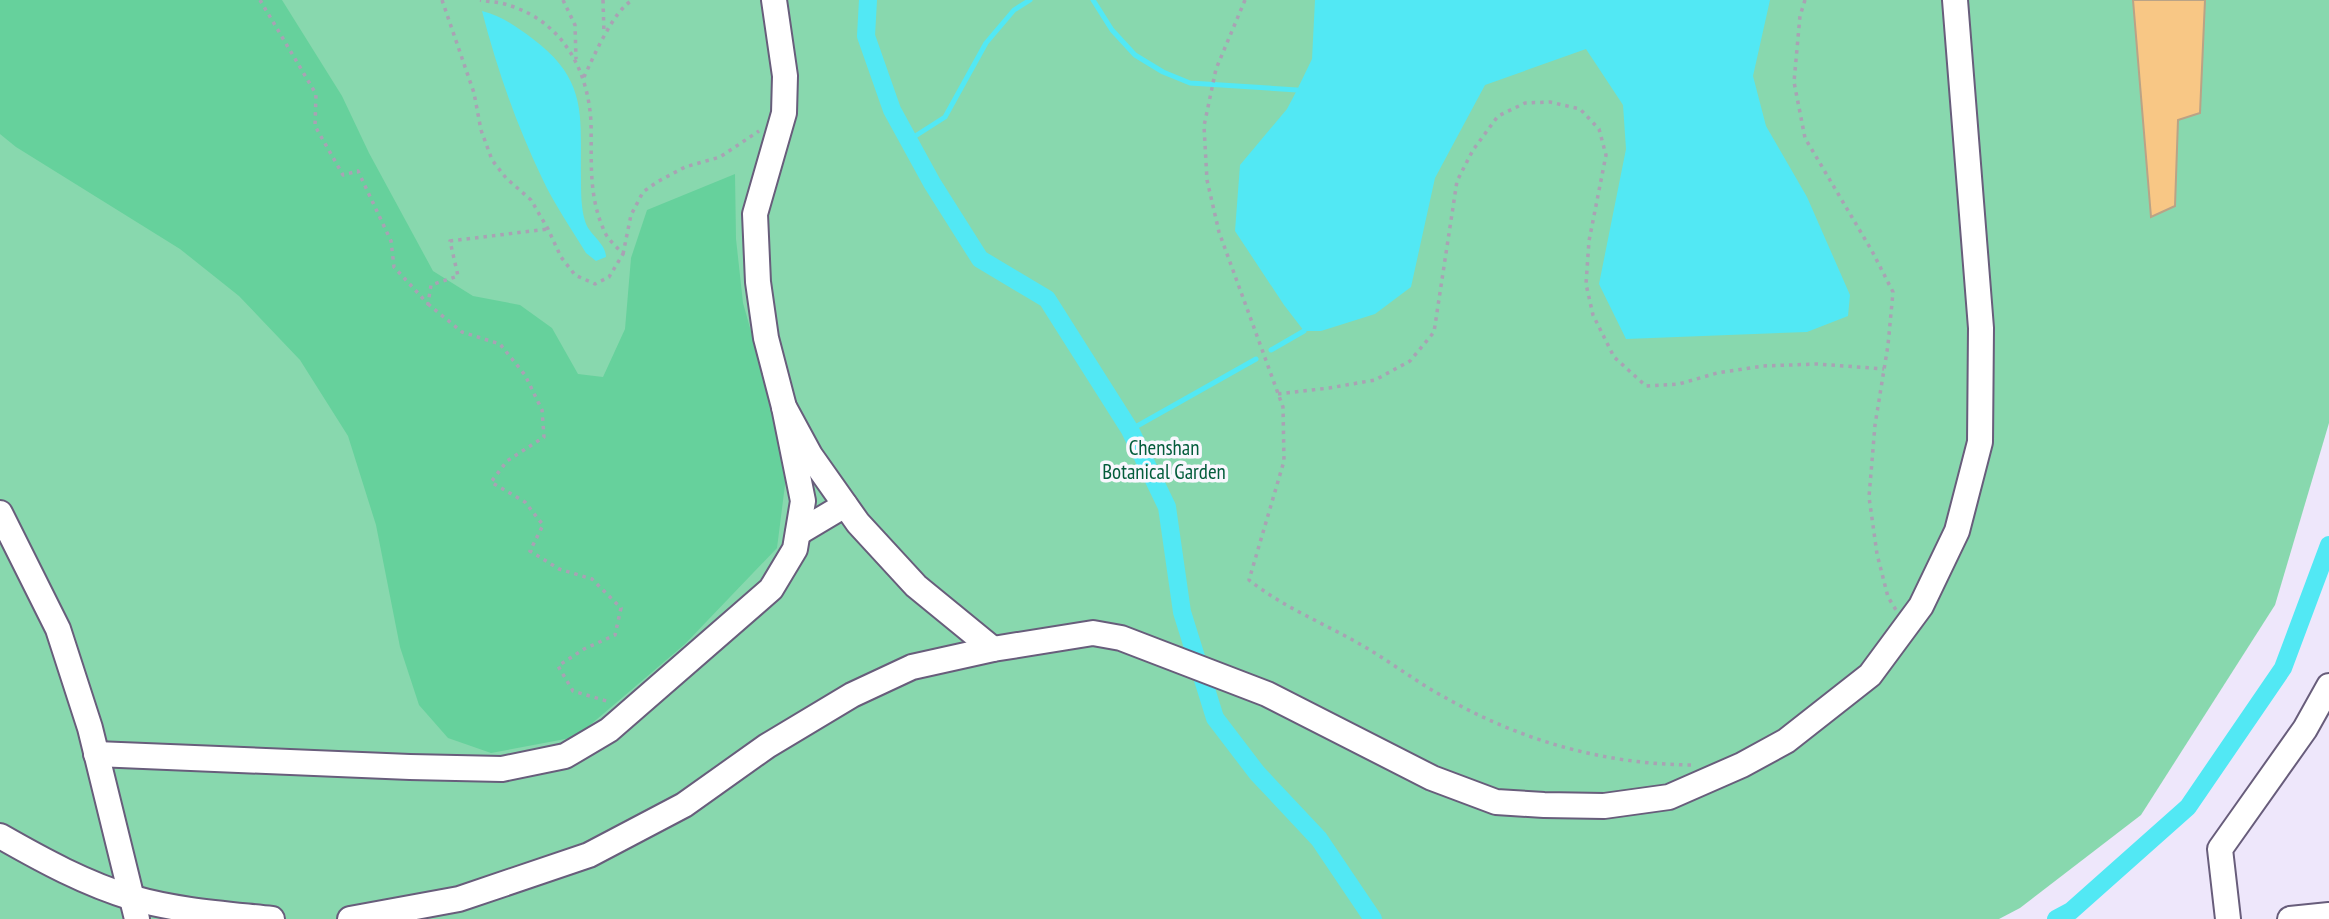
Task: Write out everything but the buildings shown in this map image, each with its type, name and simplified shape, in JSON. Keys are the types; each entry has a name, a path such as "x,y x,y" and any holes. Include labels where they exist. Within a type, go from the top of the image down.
{"lane":[{"path":"96,754 410,767 502,768 565,756 609,730 771,589 795,549 803,501 784,407 766,338 758,282 755,214 783,113 785,76 774,0"},
{"path":"350,919 459,899 589,855 684,805 767,746 852,695 912,667 993,649 1093,633 1121,638 1267,694 1432,778 1496,802 1604,806 1669,797 1742,765 1786,741 1870,675 1921,606 1957,531 1980,442 1981,328 1955,0"},
{"path":"784,407 810,455 858,523 916,586 993,649"},
{"path":"798,534 845,505"},
{"path":"0,513 58,629 90,727 134,908"},
{"path":"2228,919 2220,849 2305,729 2329,686"},
{"path":"0,835 134,908 183,909 272,919"},
{"path":"2290,919 2329,915"}],"path":[{"path":"260,0 316,94 315,126 342,175 358,171 391,241 394,267 428,304 461,331 500,344 525,375 542,410 544,437 507,461 491,482 525,502 543,524 530,551 559,569 592,579 621,608 615,635 584,649 558,666 573,691 634,709"},
{"path":"442,0 474,93 481,130 492,160 506,178 531,200 561,257 575,275 595,284 609,277 622,254 631,215 643,192 685,167 720,156 783,113"},
{"path":"480,0 510,5 538,18 562,40 576,61 584,77 591,121 590,170 593,198 604,232 622,254"},
{"path":"564,0 575,24 576,61"},
{"path":"603,0 604,36"},
{"path":"584,77 604,36 627,3 633,0"},
{"path":"1245,0 1214,76 1204,127 1207,180 1219,232 1283,407 1284,461 1249,580 1270,597 1364,646 1446,698 1514,733 1590,755 1650,765 1703,765"},
{"path":"1805,0 1800,16 1794,82 1805,138 1872,251 1893,292 1875,425 1869,497 1877,554 1888,597 1906,626"},
{"path":"1278,394 1375,380 1410,361 1434,332 1457,181 1473,150 1498,116 1525,103 1550,102 1580,109 1599,129 1606,155 1589,241 1586,284 1593,315 1614,357 1646,386 1679,384 1717,373 1763,366 1817,364 1884,369"},
{"path":"428,304 431,285 458,276 450,241 548,229"}],"green space":[{"name":"Chenshan Botanical Garden","path":"0,0 2329,0 2329,423 2275,605 2141,815 2020,908 1999,919 0,919"},
{"path":"0,0 282,0 342,96 369,153 433,271 473,296 520,305 552,328 578,374 603,377 625,329 631,258 647,210 735,174 736,239 743,303 768,392 786,477 777,548 685,644 576,737 491,753 448,738 419,705 400,647 376,525 348,436 300,360 239,296 180,249 16,147 0,134"}],"water":[{"path":"1315,0 1770,0 1753,76 1766,126 1807,197 1850,295 1848,316 1807,332 1626,339 1599,284 1626,149 1623,105 1586,49 1485,85 1435,178 1411,287 1375,314 1321,331 1304,331 1235,231 1240,165 1287,109 1312,59"},
{"path":"482,11 503,19 533,39 551,55 573,85 580,118 581,194 584,216 606,257 596,261 586,253 547,188 508,96"}],"waterway":[{"path":"868,0 866,36 892,110 932,183 980,259 1047,299 1130,430 1167,507 1182,612 1215,718 1257,773 1319,839 1373,919"},
{"path":"909,140 945,117 986,43 1014,10 1030,0"},
{"path":"1093,0 1112,30 1135,55 1163,72 1190,83 1297,90"},
{"path":"1271,350 1304,331"},
{"path":"1130,430 1256,359"},
{"path":"2056,919 2071,911 2188,807 2283,668 2329,545"}]}
